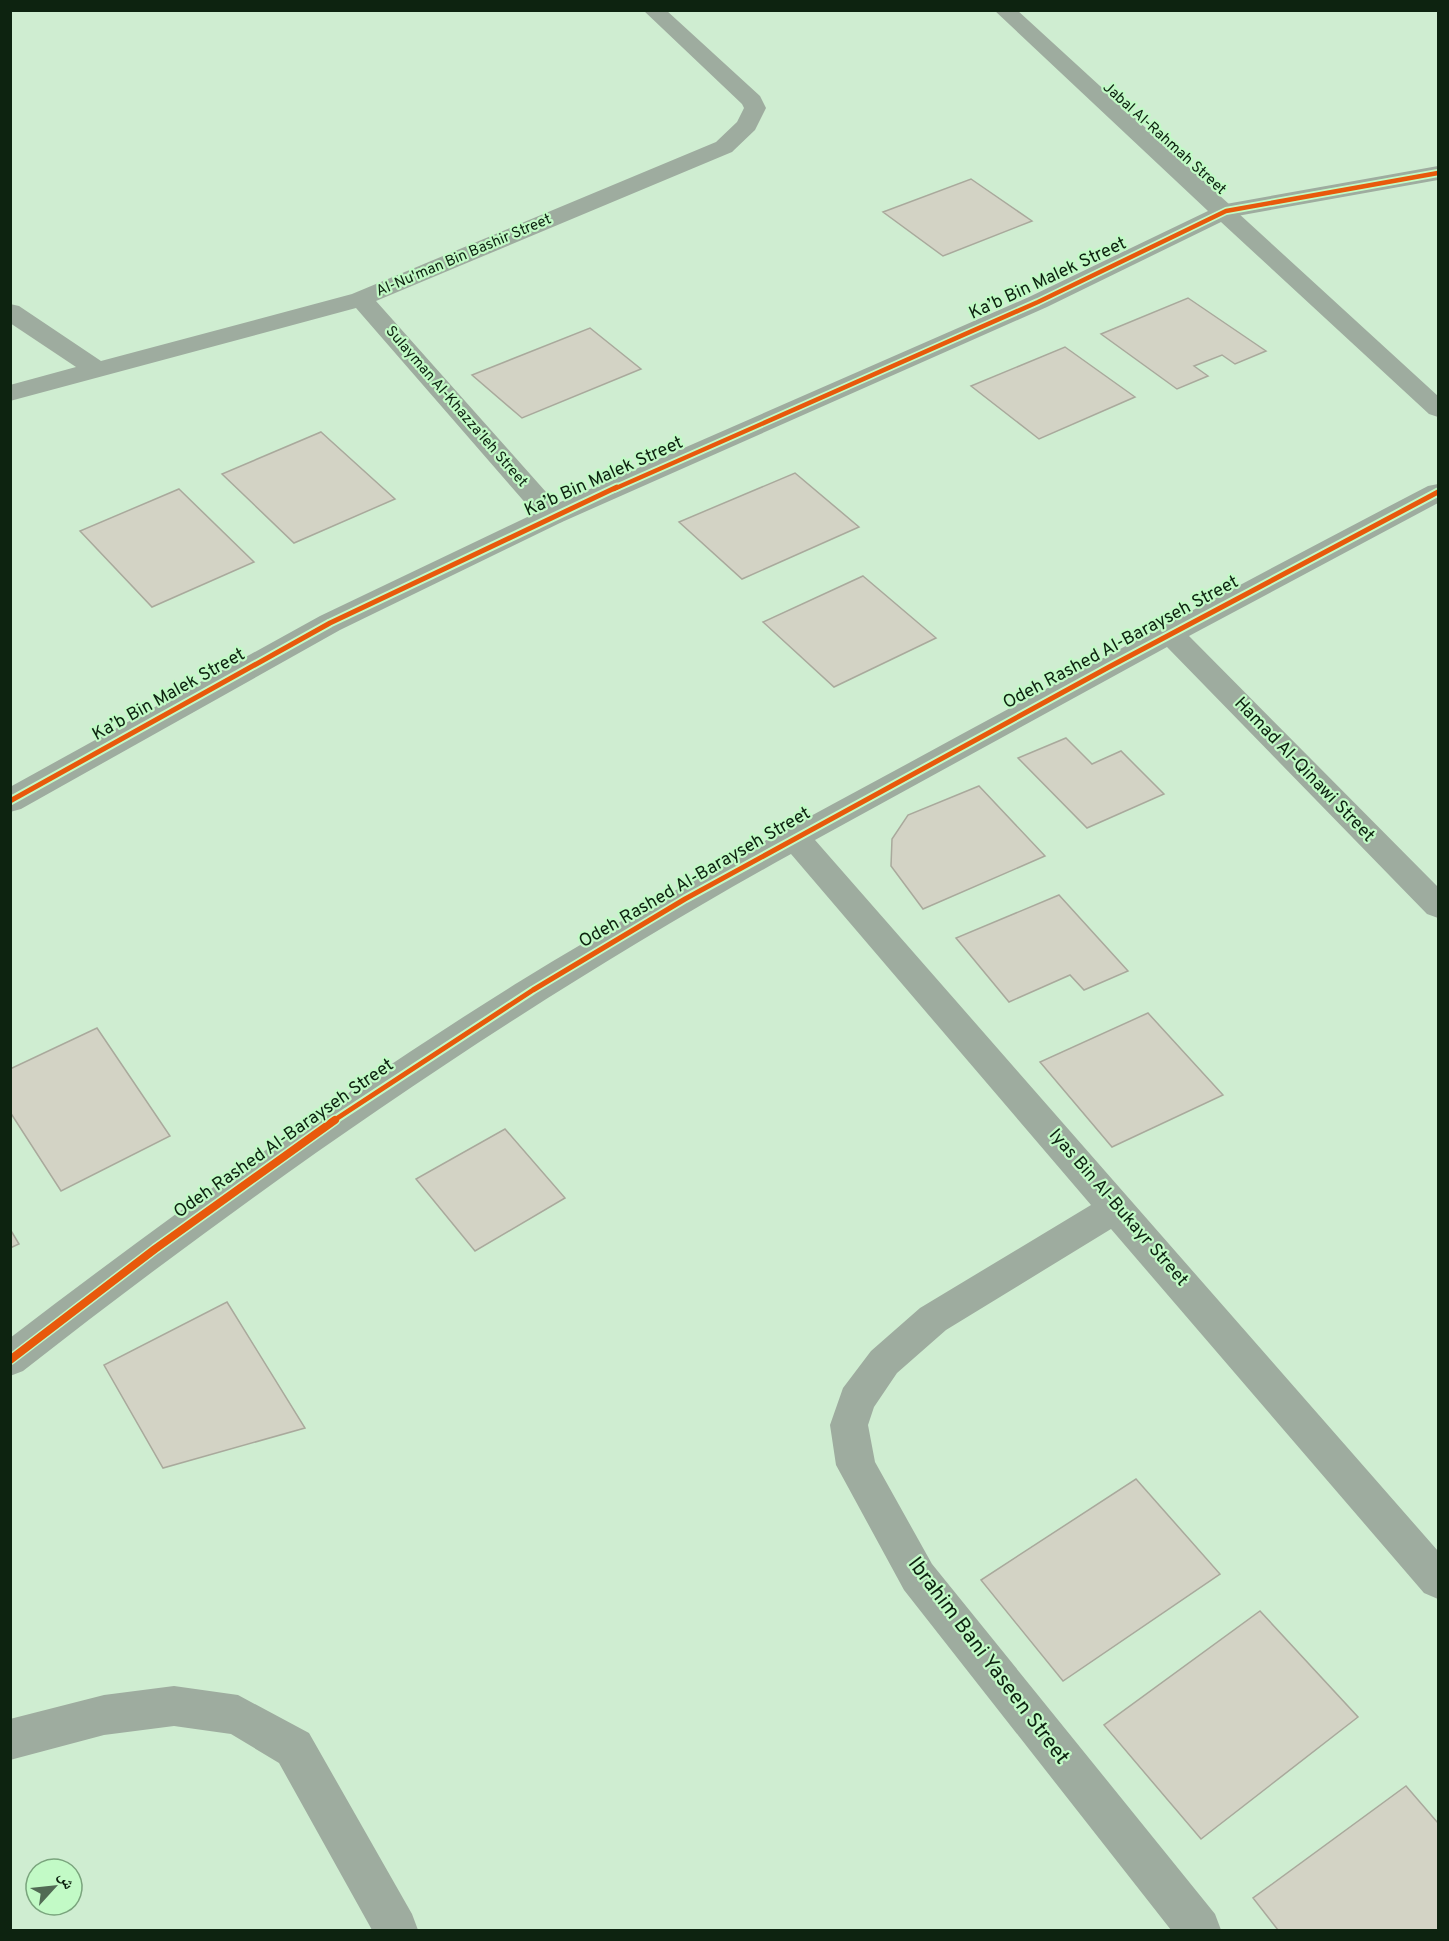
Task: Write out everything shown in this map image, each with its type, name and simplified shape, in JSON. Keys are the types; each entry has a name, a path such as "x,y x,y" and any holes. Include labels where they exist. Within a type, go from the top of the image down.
{"street":[{"name":"Al-Nu'man Bin Bashir Street","path":"10,393 361,299 706,156 736,138 753,116 755,108 752,101 653,10"},
{"name":"Jabal Al-Rahmah Street","path":"1008,12 1438,409"},
{"name":"Ka’b Bin Malek Street","path":"10,801 187,700 330,623 552,516 1038,302 1226,211 1438,174"},
{"name":"Sulayman Al-Khazza’leh Street","path":"361,299 552,516"},
{"path":"10,311 97,370"},
{"name":"Odeh Rashed Al-Barayseh Street","path":"10,1360 280,1156 444,1046 612,941 1170,633 1438,492"},
{"name":"Hamad Al-Qinawi Street","path":"1170,633 1438,906"},
{"name":"Iyas Bin Al-Bukayr Street","path":"795,838 1438,1580"},
{"name":"Ibrahim Bani Yaseen Street","path":"1117,1207 933,1319 884,1362 857,1400 849,1425 856,1465 918,1577 1199,1930"},
{"path":"10,1740 104,1715 174,1706 238,1715 294,1748 396,1930"}],"building":[{"path":"971,179 1032,221 943,256 883,212"},
{"path":"1188,298 1266,351 1235,364 1222,355 1194,366 1208,376 1177,389 1101,334"},
{"path":"590,328 641,369 522,418 472,375"},
{"path":"1065,347 1135,397 1039,439 971,386"},
{"path":"321,432 395,499 294,543 222,474"},
{"path":"795,473 859,527 742,579 679,522"},
{"path":"179,489 254,562 152,607 80,531"},
{"path":"863,576 936,638 834,687 763,622"},
{"path":"1066,738 1092,764 1121,751 1164,794 1087,828 1018,758"},
{"path":"979,786 1045,856 923,909 891,866 892,839 908,815"},
{"path":"1059,895 1128,971 1084,990 1070,975 1009,1002 956,938"},
{"path":"1148,1013 1223,1095 1112,1147 1040,1062"},
{"path":"97,1028 170,1136 61,1191 10,1112 10,1069"},
{"path":"505,1129 565,1198 475,1251 416,1179"},
{"path":"10,1229 19,1244 10,1248"},
{"path":"227,1302 305,1428 163,1468 104,1365"},
{"path":"1136,1479 1220,1574 1063,1681 981,1580"},
{"path":"1260,1611 1358,1717 1201,1839 1104,1725"},
{"path":"1406,1786 1438,1823 1438,1930 1278,1930 1253,1898"}],"cycle path":[{"path":"10,801 330,623 552,516 1038,302 1226,211 1438,173"},
{"path":"10,1360 155,1249 304,1142 455,1039 611,942 760,856 1043,702 1438,492"}]}
